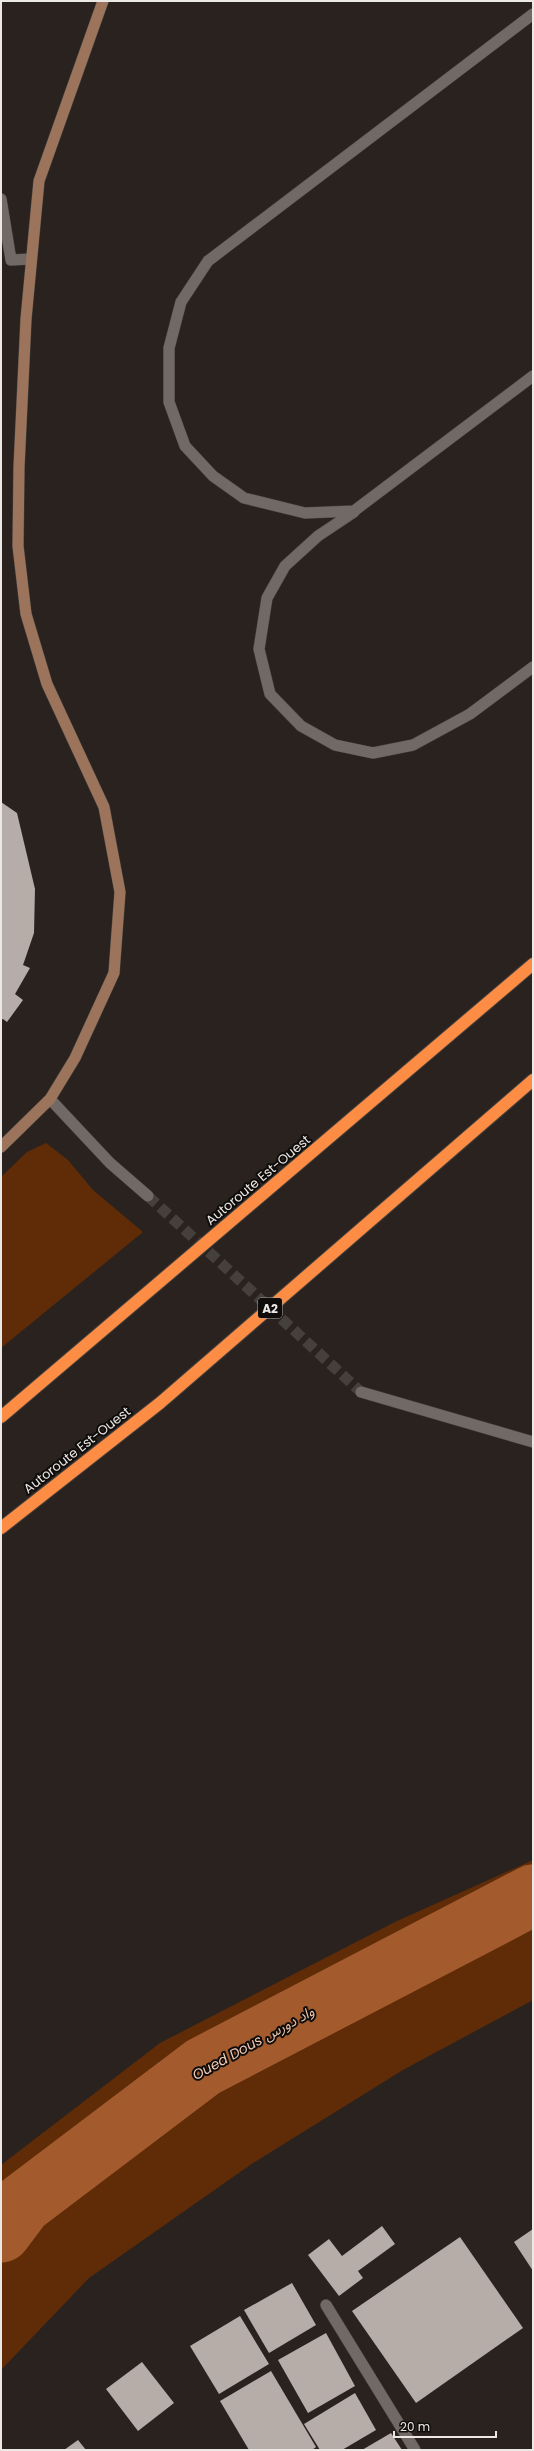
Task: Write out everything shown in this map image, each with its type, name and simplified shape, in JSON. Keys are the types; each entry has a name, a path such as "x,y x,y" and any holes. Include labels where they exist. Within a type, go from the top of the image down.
{"highway":[{"name":"Autoroute Est-Ouest","path":"1,1417 533,964"},
{"name":"Autoroute Est-Ouest","path":"1,1528 160,1403 533,1080"}],"main road":[{"path":"1,1147 50,1099 75,1058 114,973 120,892 104,807 47,684 26,614 18,546 19,467 25,327 39,182 103,1"}],"street":[{"path":"354,511 305,513 244,498 212,476 185,446 169,402 169,348 181,302 208,261 533,14"},
{"path":"1,199 6,261 31,258"},
{"path":"533,376 354,511 318,536 285,566 266,598 259,649 270,694 301,726 335,745 374,754 413,745 470,714 533,667"},
{"path":"50,1099 110,1163 148,1196"},
{"path":"361,1392 533,1442"},
{"path":"326,2305 415,2450"}],"shaded area":[{"path":"46,1143 68,1160 93,1190 143,1232 1,1348 1,1177 27,1152"},
{"path":"533,1860 533,2000 403,2070 253,2163 89,2278 1,2370 1,2165 160,2043 397,1921"}],"building":[{"path":"1,802 17,813 35,889 34,933 23,965 30,968 15,994 23,1000 7,1022 3,1019 1,1020"},
{"path":"382,2226 395,2244 358,2271 363,2278 339,2296 308,2255 329,2239 342,2256"},
{"path":"533,2229 533,2271 514,2242"},
{"path":"460,2237 523,2328 416,2403 352,2311"},
{"path":"292,2283 316,2325 269,2353 244,2310"},
{"path":"240,2316 269,2364 219,2394 190,2346"},
{"path":"326,2333 355,2386 308,2413 278,2360"},
{"path":"142,2362 174,2403 138,2431 106,2389"},
{"path":"271,2371 316,2447 312,2450 249,2450 220,2401"},
{"path":"355,2393 376,2430 342,2450 320,2450 304,2424"},
{"path":"391,2433 402,2450 362,2450"},
{"path":"78,2440 86,2450 64,2450"}],"waterway":[{"name":"Oued Dous واد دورس","path":"1,2232 22,2204 203,2067 533,1895"}],"tunnel":[{"path":"148,1196 361,1392"}]}
